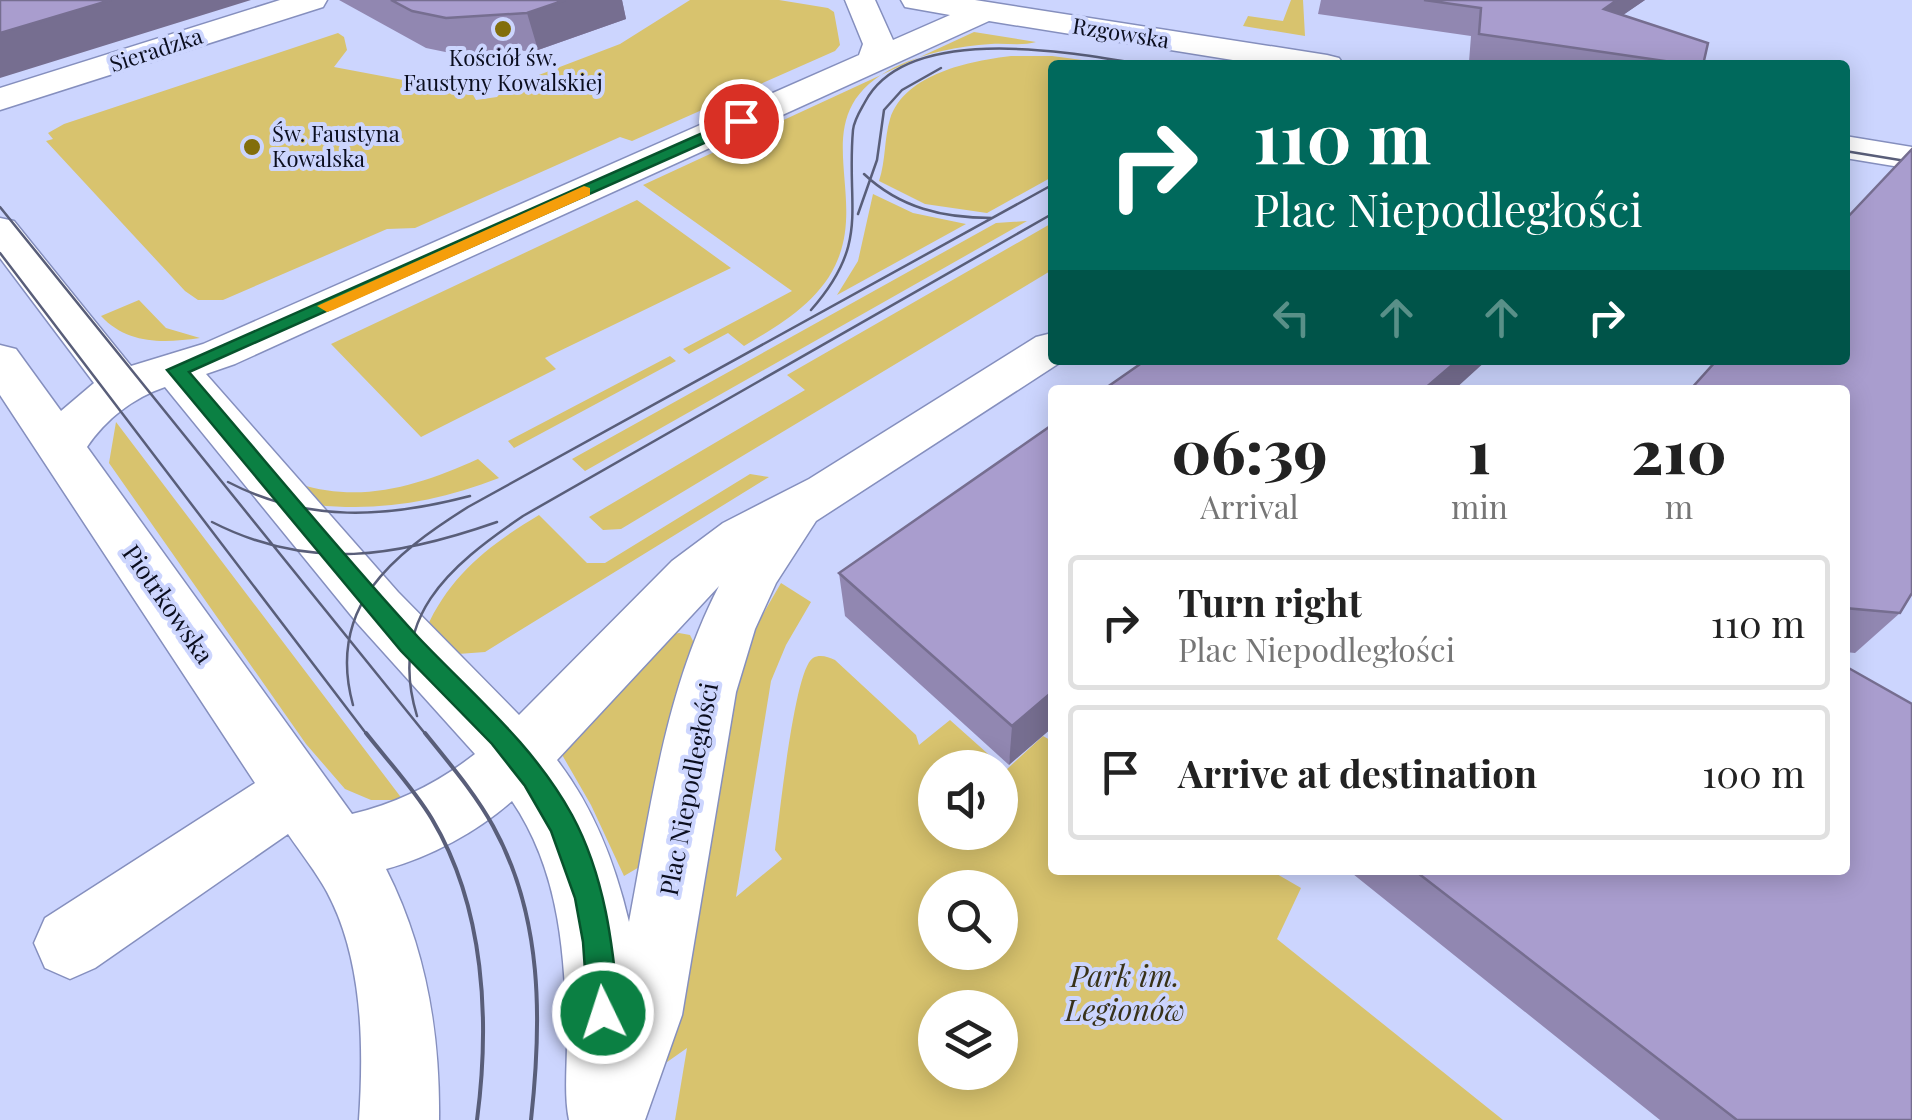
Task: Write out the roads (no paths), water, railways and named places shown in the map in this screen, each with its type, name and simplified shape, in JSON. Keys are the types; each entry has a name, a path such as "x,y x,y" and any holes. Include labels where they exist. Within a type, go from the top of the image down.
{"street":[{"name":"Sieradzka","path":"0,99 312,0"},
{"path":"860,0 879,44 874,62"},
{"name":"Rzgowska","path":"916,0 1295,60"},
{"path":"60,449 80,422 122,384 176,370 986,11"},
{"path":"1850,148 1912,158"},
{"path":"0,230 122,384"},
{"name":"Plac Niepodległości","path":"338,848 400,834 472,795 519,756 692,576 742,537 826,492 1048,350"},
{"name":"Piotrkowska","path":"0,360 338,848 369,903 394,986 400,1045 400,1120"},
{"path":"176,370 410,644 519,756 563,826 589,898 602,978 607,1118"},
{"name":"Plac Niepodległości","path":"607,1118 645,1016 698,731 723,637 736,602 765,552 793,520 826,492"},
{"path":"70,943 298,791"}],"tram line":[{"path":"811,310 830,286 849,244 853,130 865,102 886,77 917,60 954,52 1037,50 1116,60"},
{"path":"870,179 884,110 902,90 941,68"},
{"path":"1850,152 1912,162"},
{"path":"864,174 870,179"},
{"path":"858,214 870,179"},
{"path":"870,179 923,209 992,218"},
{"path":"411,547 468,507 1048,187"},
{"path":"0,207 273,545"},
{"path":"417,716 410,681 410,651 418,623 449,576 496,535 1048,216"},
{"path":"0,253 368,736"},
{"path":"228,482 287,505 347,513 408,509 470,496"},
{"path":"212,522 273,545"},
{"path":"411,547 497,522"},
{"path":"273,545 354,554 411,547"},
{"path":"273,545 349,639"},
{"path":"349,639 357,612 372,587 411,547"},
{"path":"349,639 427,736"},
{"path":"349,639 347,670 353,705"},
{"path":"366,733 432,819 463,890 473,927 482,1005 477,1120"},
{"path":"425,733 486,814 522,896 530,932 537,1007 531,1120"}],"place":[{"name":"Kościół św. Faustyny Kowalskiej","path":"503,29"},
{"name":"Św. Faustyna Kowalska","path":"252,147"}],"park label":[{"name":"Park im. Legionów","path":"1125,994"}]}
